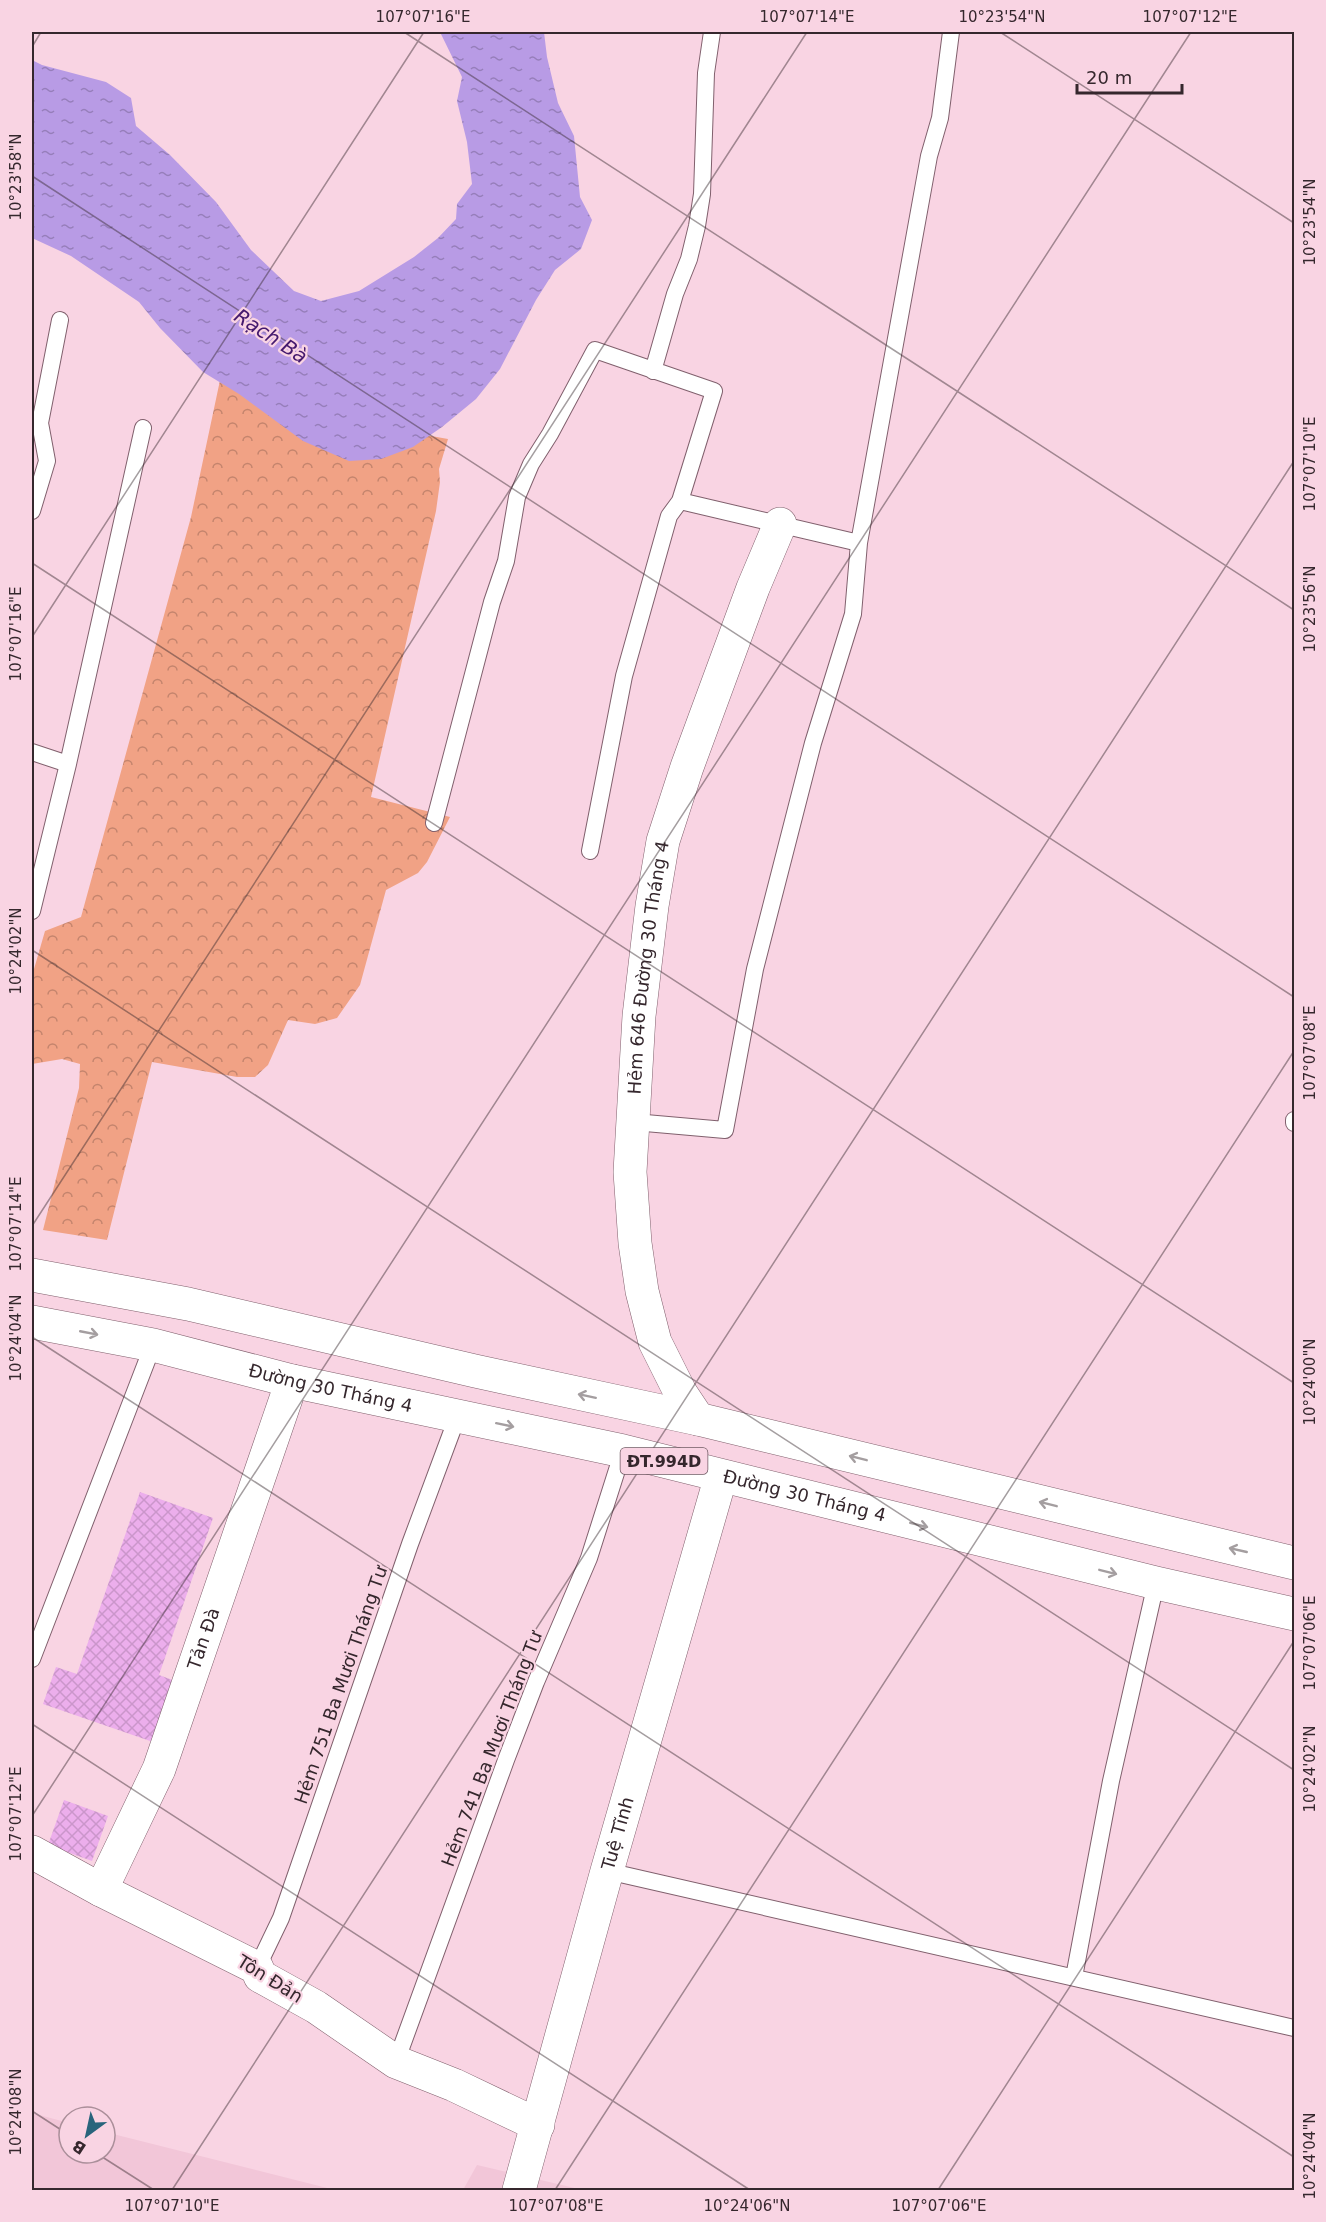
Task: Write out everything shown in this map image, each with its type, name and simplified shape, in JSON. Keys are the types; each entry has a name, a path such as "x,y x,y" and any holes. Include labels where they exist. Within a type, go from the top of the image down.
{"street":[{"name":"Hẻm 646 Đường 30 Tháng 4","path":"698,1419 680,1392 656,1342 642,1291 635,1243 630,1172 639,1016 652,906 663,841 687,767 753,588 780,524"},
{"name":"ĐT.994D","path":"32,1275 188,1304 475,1371 698,1419 1294,1563"},
{"path":"216,1362 227,1314"},
{"name":"Đường 30 Tháng 4","path":"32,1322 153,1345 292,1381 623,1450 1156,1583 1294,1614"},
{"name":"Tản Đà","path":"101,1890 159,1769 292,1381"},
{"path":"623,1450 637,1406"},
{"name":"Tuệ Tĩnh","path":"519,2190 733,1428"},
{"name":"Tôn Đản","path":"32,1852 101,1890 257,1968 260,1976 316,2007 396,2062 454,2085 538,2125"}],"lane":[{"path":"653,371 675,294 689,259 697,226 702,194 706,73 712,32"},
{"path":"634,1122 725,1130 754,969 813,743 853,614 859,543 929,156 940,118 951,32"},
{"path":"32,511 47,461 36,422 60,320"},
{"path":"434,823 492,602 506,561 517,497 531,464 550,434 595,350 714,391 680,501 669,516 624,676 590,851"},
{"path":"32,911 68,764 143,428"},
{"path":"680,501 859,543"},
{"path":"32,752 68,764"},
{"path":"32,1659 153,1345"},
{"name":"Hẻm 751 Ba Mươi Tháng Tư","path":"257,1968 281,1918 410,1544 458,1415"},
{"name":"Hẻm 741 Ba Mươi Tháng Tư","path":"396,2062 510,1749 589,1558 623,1450"},
{"path":"1074,1977 1111,1781 1156,1583"},
{"path":"607,1871 1294,2028"}],"shaded area":[{"path":"32,2113 57,2120 57,2165 117,2165 117,2135 335,2190 32,2190"},
{"path":"477,2165 583,2190 463,2190"}],"green space":[{"path":"226,352 370,425 448,439 439,469 440,482 436,511 371,797 450,817 427,862 418,873 386,890 360,985 337,1018 315,1024 288,1020 268,1065 255,1077 237,1077 152,1062 107,1240 43,1230 79,1088 80,1064 62,1059 32,1064 32,976 45,931 81,917 191,517"}],"water":[{"name":"Rạch Bà","path":"440,32 544,32 547,57 558,103 574,136 580,197 592,220 581,249 555,270 536,300 500,369 476,399 413,447 381,459 349,461 303,441 239,394 203,372 160,328 139,302 71,256 32,238 32,60 42,65 106,82 131,98 136,126 170,155 216,202 251,250 294,291 321,301 359,291 414,257 438,238 456,219 457,204 472,184 467,142 457,101 462,77"}],"building":[{"path":"140,1492 213,1518 159,1675 175,1681 153,1742 43,1704 56,1667 77,1674"},
{"path":"64,1800 108,1816 92,1861 48,1845"}]}
